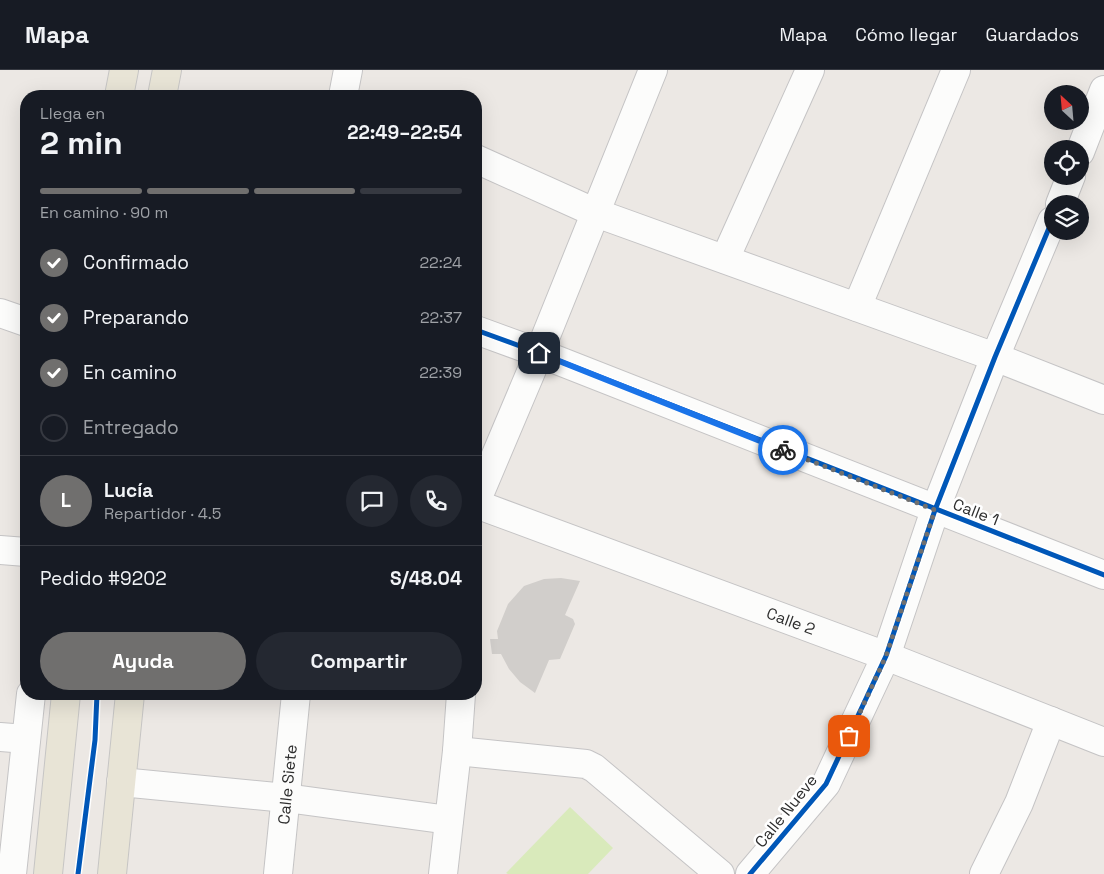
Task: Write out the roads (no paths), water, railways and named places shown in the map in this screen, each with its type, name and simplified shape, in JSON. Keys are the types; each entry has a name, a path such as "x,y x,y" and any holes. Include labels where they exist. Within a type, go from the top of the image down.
{"main road":[{"path":"120,90 124,70"},
{"path":"163,90 167,70"},
{"path":"48,874 65,700"},
{"path":"112,874 129,700"}],"street":[{"path":"344,90 348,70"},
{"path":"482,489 653,70"},
{"path":"726,260 810,70"},
{"path":"857,307 956,70"},
{"path":"1085,140 1104,90"},
{"path":"482,162 596,213 995,357 1104,400"},
{"name":"Calle Nueve","path":"750,874 826,784 886,656 935,510 995,357 1044,240"},
{"path":"0,313 20,320"},
{"name":"Calle 1","path":"482,332 1104,576"},
{"name":"Calle 2","path":"482,505 886,656 1104,742"},
{"path":"0,550 20,552"},
{"path":"12,874 13,738 28,700"},
{"name":"Calle Siete","path":"278,874 295,700"},
{"path":"443,874 461,700"},
{"path":"984,874 1019,803 1051,721"},
{"path":"457,750 586,764 594,768 720,874"},
{"path":"121,782 286,798 449,820"}]}
